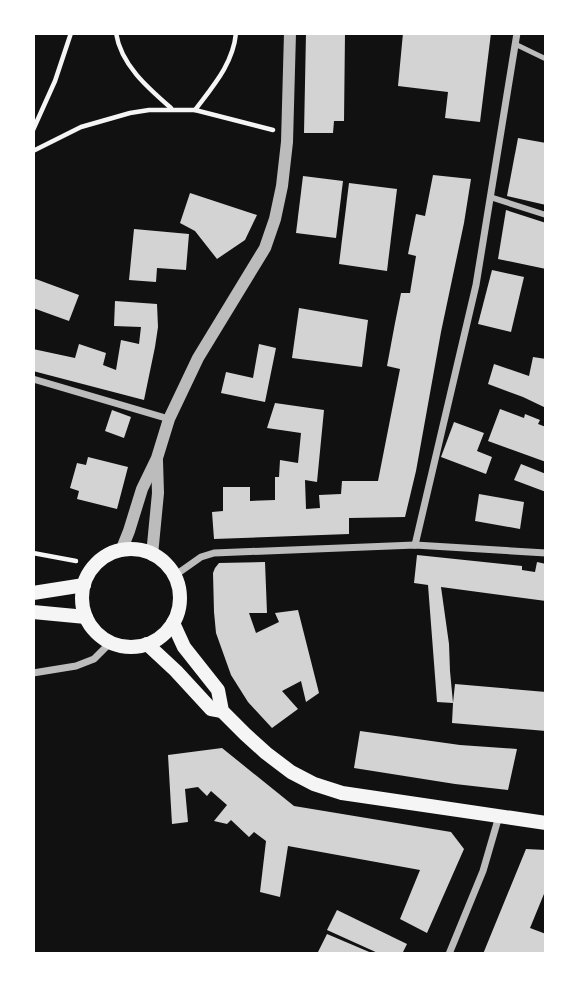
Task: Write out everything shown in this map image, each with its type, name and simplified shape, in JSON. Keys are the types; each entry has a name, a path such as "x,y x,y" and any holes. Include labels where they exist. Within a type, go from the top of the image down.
{"main road":[{"path":"141,551 152,555 164,563 177,584 179,600 173,623 164,634 147,644 129,647 110,643 93,629 86,617 82,601 87,577 97,563 112,553 141,551"},
{"path":"33,593 84,585"},
{"path":"33,612 86,617"},
{"path":"173,623 184,647 218,690 222,711"},
{"path":"147,644 211,709 222,711 266,753 291,772 314,784 342,793 388,801 546,823"}],"street":[{"path":"121,551 169,419 198,359 265,248 275,219 282,186 287,133 290,33"},
{"path":"415,545 476,285 517,33"},
{"path":"491,197 546,215"},
{"path":"33,379 169,419"},
{"path":"152,555 158,493 157,458"},
{"path":"174,576 201,557 214,553 415,545 546,553"},
{"path":"33,673 76,666 94,659 110,643"},
{"path":"449,954 483,871 499,815"}],"lane":[{"path":"515,44 546,59"}],"path":[{"path":"33,130 55,80 71,33"},
{"path":"116,33 127,62 146,87 172,109"},
{"path":"195,110 223,72 232,54 236,33"},
{"path":"33,151 81,127 103,120 130,113 172,109 195,110 287,133"},
{"path":"33,554 76,561"}],"building":[{"path":"306,33 345,33 344,121 334,121 333,133 304,133"},
{"path":"403,33 491,33 480,122 445,118 448,92 398,86"},
{"path":"518,138 546,143 546,205 507,196"},
{"path":"433,175 471,179 405,517 349,518 349,534 214,539 212,512 223,511 223,487 250,487 250,501 275,500 275,477 279,477 280,460 298,463 301,433 267,428 275,403 324,410 317,482 305,480 306,509 320,508 319,495 341,494 342,481 378,481 400,369 387,366 401,293 410,293 416,256 408,254 416,214 425,216"},
{"path":"303,176 343,181 336,238 296,233"},
{"path":"349,183 397,189 387,271 339,264"},
{"path":"190,193 257,215 245,240 217,259 195,231 180,223"},
{"path":"506,210 546,223 546,269 498,259"},
{"path":"134,229 189,234 186,270 157,268 156,282 129,280"},
{"path":"492,270 524,277 511,332 478,324"},
{"path":"33,278 79,295 69,321 33,308"},
{"path":"115,301 157,304 158,327 144,400 33,371 33,349 75,358 79,344 106,353 103,365 116,370 121,340 139,344 141,327 114,326"},
{"path":"299,308 368,320 362,367 292,358"},
{"path":"259,344 276,348 265,402 221,393 226,372 253,378"},
{"path":"533,357 546,359 546,408 488,384 494,364 529,376"},
{"path":"500,409 524,418 525,414 540,420 538,424 546,427 546,462 488,441"},
{"path":"112,410 131,417 124,438 105,431"},
{"path":"454,422 484,433 477,451 492,457 486,474 441,457"},
{"path":"88,457 128,467 117,509 77,499 79,491 70,488 77,463 86,465"},
{"path":"521,464 546,474 546,492 514,480"},
{"path":"479,494 524,502 520,529 475,521"},
{"path":"417,555 522,566 522,570 535,572 537,562 546,564 546,601 441,587 453,703 437,702 428,585 414,583"},
{"path":"265,562 267,613 249,613 256,633 279,622 275,613 298,610 319,693 306,702 301,681 282,691 298,709 272,728 248,702 231,675 216,633 214,612 213,573 219,563"},
{"path":"455,684 546,692 546,731 452,723"},
{"path":"360,731 460,745 517,749 508,790 354,768"},
{"path":"222,748 294,806 451,832 464,849 427,933 400,919 420,870 288,846 280,897 260,892 266,841 254,832 249,837 231,820 227,824 214,821 227,805 211,791 207,796 198,787 185,789 188,822 172,824 168,755"},
{"path":"526,849 546,850 546,889 530,928 546,934 546,954 483,954"},
{"path":"337,910 407,944 402,954 380,954 327,930"},
{"path":"327,934 374,954 317,954"}]}
